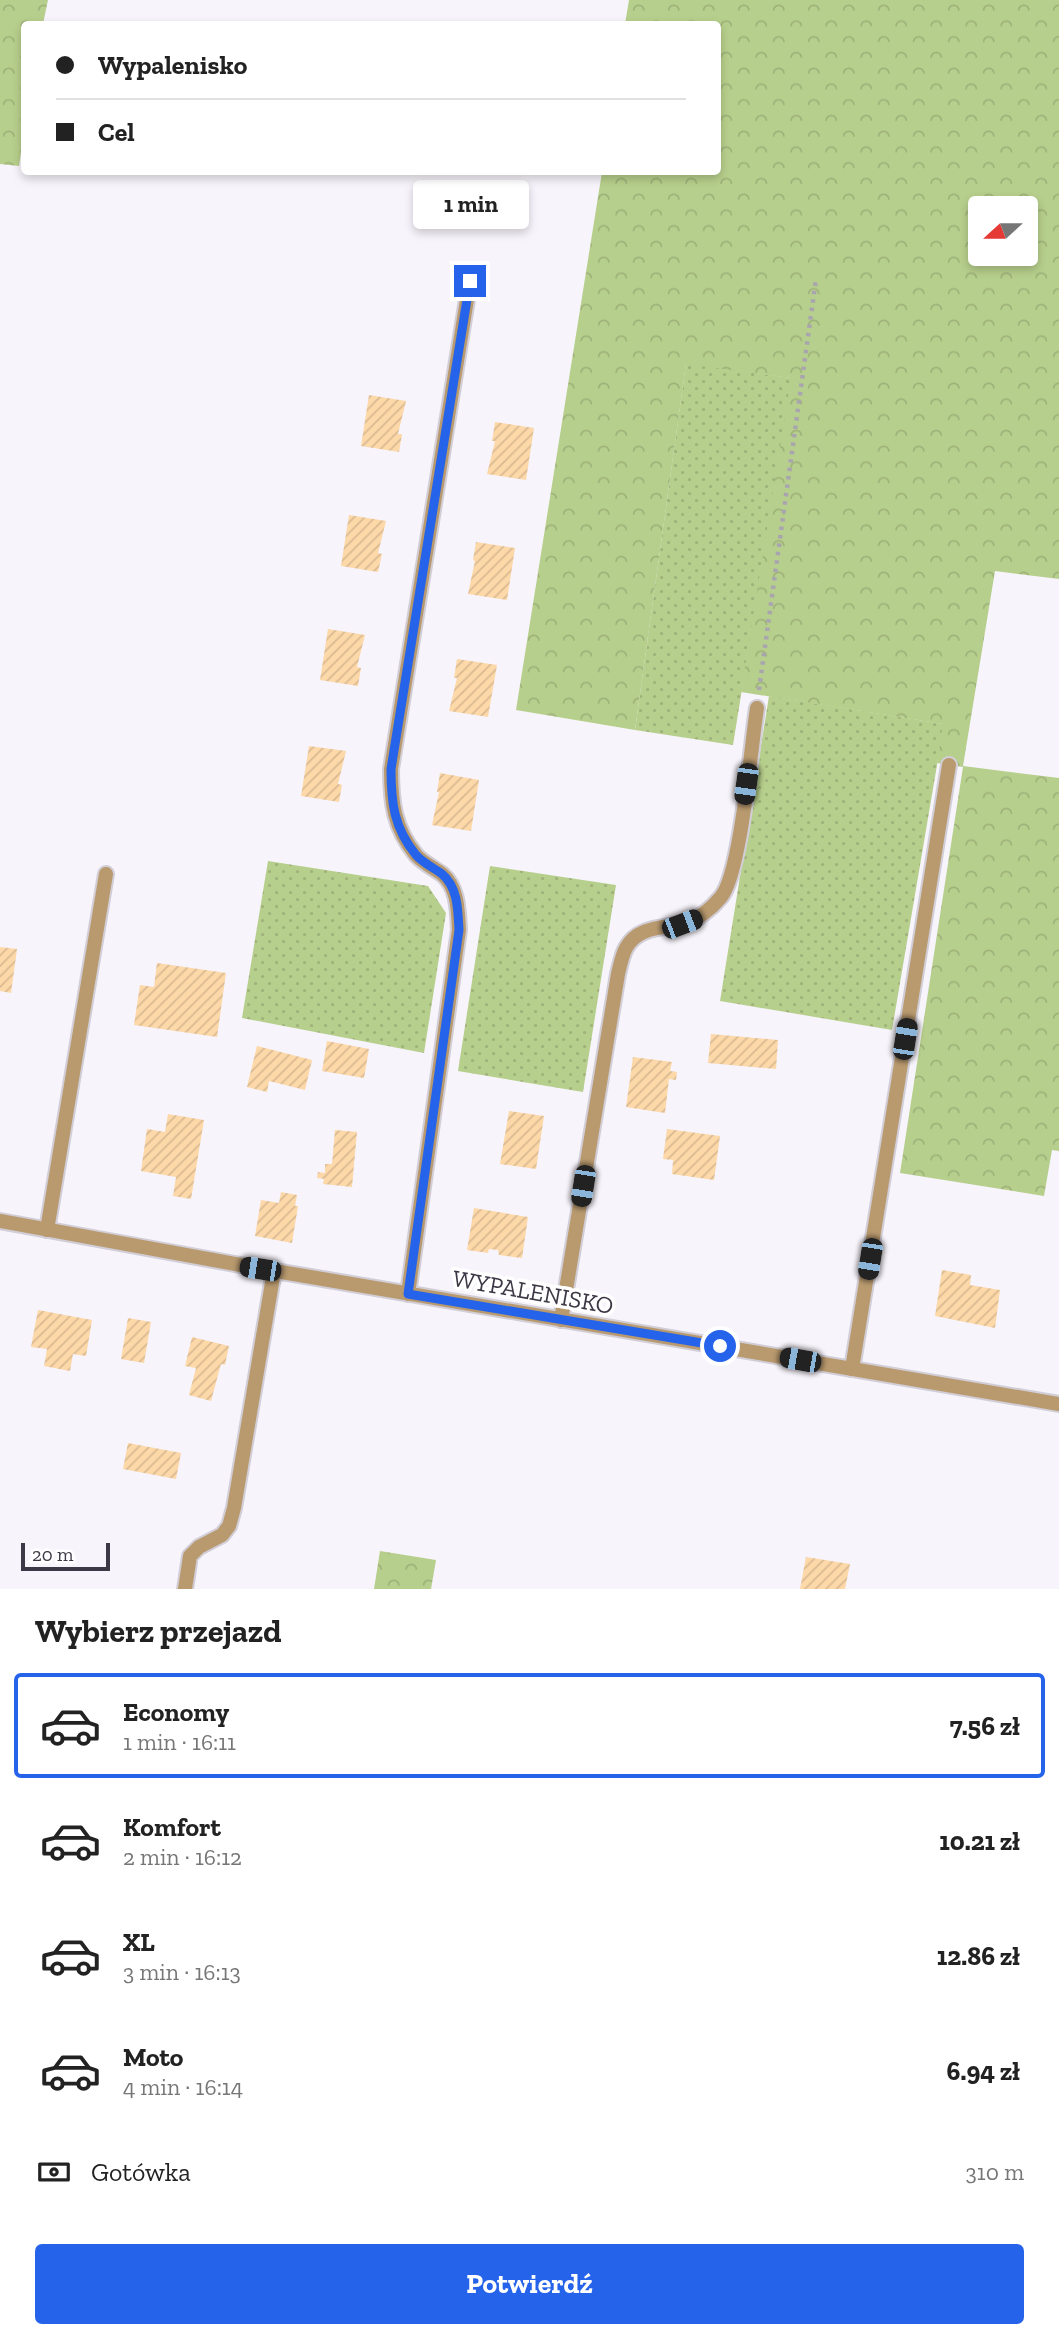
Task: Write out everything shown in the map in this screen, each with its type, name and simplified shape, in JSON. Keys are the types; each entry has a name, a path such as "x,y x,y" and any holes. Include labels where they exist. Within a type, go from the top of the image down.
{"street":[{"path":"408,1294 459,930 457,899 446,877 417,857 396,823 391,797 391,769 470,281"},
{"path":"561,1320 618,974 625,949 635,936 696,918 724,894 735,861 757,708"},
{"path":"852,1369 949,765"},
{"path":"47,1230 106,874"},
{"name":"WYPALENISKO","path":"0,1222 1059,1404"},
{"path":"185,1589 190,1556 199,1547 222,1535 229,1526 274,1271"}],"path":[{"path":"757,708 816,279"}],"green space":[{"path":"0,0 48,0 44,21 21,21 21,153 19,166 0,164"},
{"path":"629,0 1059,0 1059,579 995,571 963,766 1059,778 1059,1151 1052,1150 1044,1196 900,1173 963,767 937,763 943,724 741,692 791,378 686,364 635,730 516,710 602,175 721,175 721,21 626,21"},
{"path":"686,363 792,378 733,745 635,730"},
{"path":"769,696 944,724 892,1030 720,1001"},
{"path":"268,861 428,886 446,913 424,1053 242,1018"},
{"path":"490,866 616,885 583,1092 458,1071"},
{"path":"380,1551 436,1560 431,1589 374,1589"}],"building":[{"path":"369,395 406,401 398,434 402,434 399,452 361,446"},
{"path":"495,422 534,428 526,480 487,474 495,441 492,441"},
{"path":"349,515 386,521 378,553 382,554 378,572 341,566"},
{"path":"476,542 515,548 507,600 468,594"},
{"path":"328,629 365,635 357,667 361,668 358,686 320,680"},
{"path":"457,659 497,665 488,717 449,711 457,678 454,678"},
{"path":"309,746 346,751 338,784 342,785 339,802 301,796"},
{"path":"440,773 479,780 471,831 432,825"},
{"path":"0,947 17,949 11,993 0,991"},
{"path":"157,963 226,973 217,1037 134,1025 140,985 154,987"},
{"path":"711,1034 778,1040 776,1069 708,1063"},
{"path":"327,1041 369,1049 364,1078 322,1071"},
{"path":"257,1046 312,1060 305,1090 269,1081 267,1092 247,1087"},
{"path":"633,1057 672,1062 670,1071 677,1072 676,1080 669,1079 665,1113 626,1107"},
{"path":"509,1111 544,1116 536,1169 500,1164"},
{"path":"168,1114 204,1120 191,1199 173,1196 176,1177 141,1171 147,1129 165,1132"},
{"path":"667,1129 720,1136 714,1180 672,1174 673,1160 663,1159"},
{"path":"335,1130 357,1132 352,1187 323,1184 324,1179 317,1178 318,1172 325,1173 325,1164 332,1164"},
{"path":"281,1192 297,1195 295,1206 298,1206 292,1243 255,1236 261,1200 279,1203"},
{"path":"474,1208 528,1217 522,1258 499,1255 498,1250 489,1249 488,1253 467,1250"},
{"path":"942,1270 971,1275 970,1285 1000,1290 995,1328 935,1316"},
{"path":"38,1310 92,1320 86,1356 73,1354 70,1371 44,1366 47,1349 31,1347"},
{"path":"128,1318 151,1322 144,1363 121,1359"},
{"path":"192,1337 229,1346 225,1365 221,1364 211,1401 189,1395 196,1368 185,1366"},
{"path":"128,1443 181,1453 176,1479 123,1469"},
{"path":"806,1557 850,1564 845,1589 800,1589"}],"route":[{"path":"470,281 391,769 391,797 396,823 417,857 446,877 457,899 459,930 408,1294 720,1346"}]}
